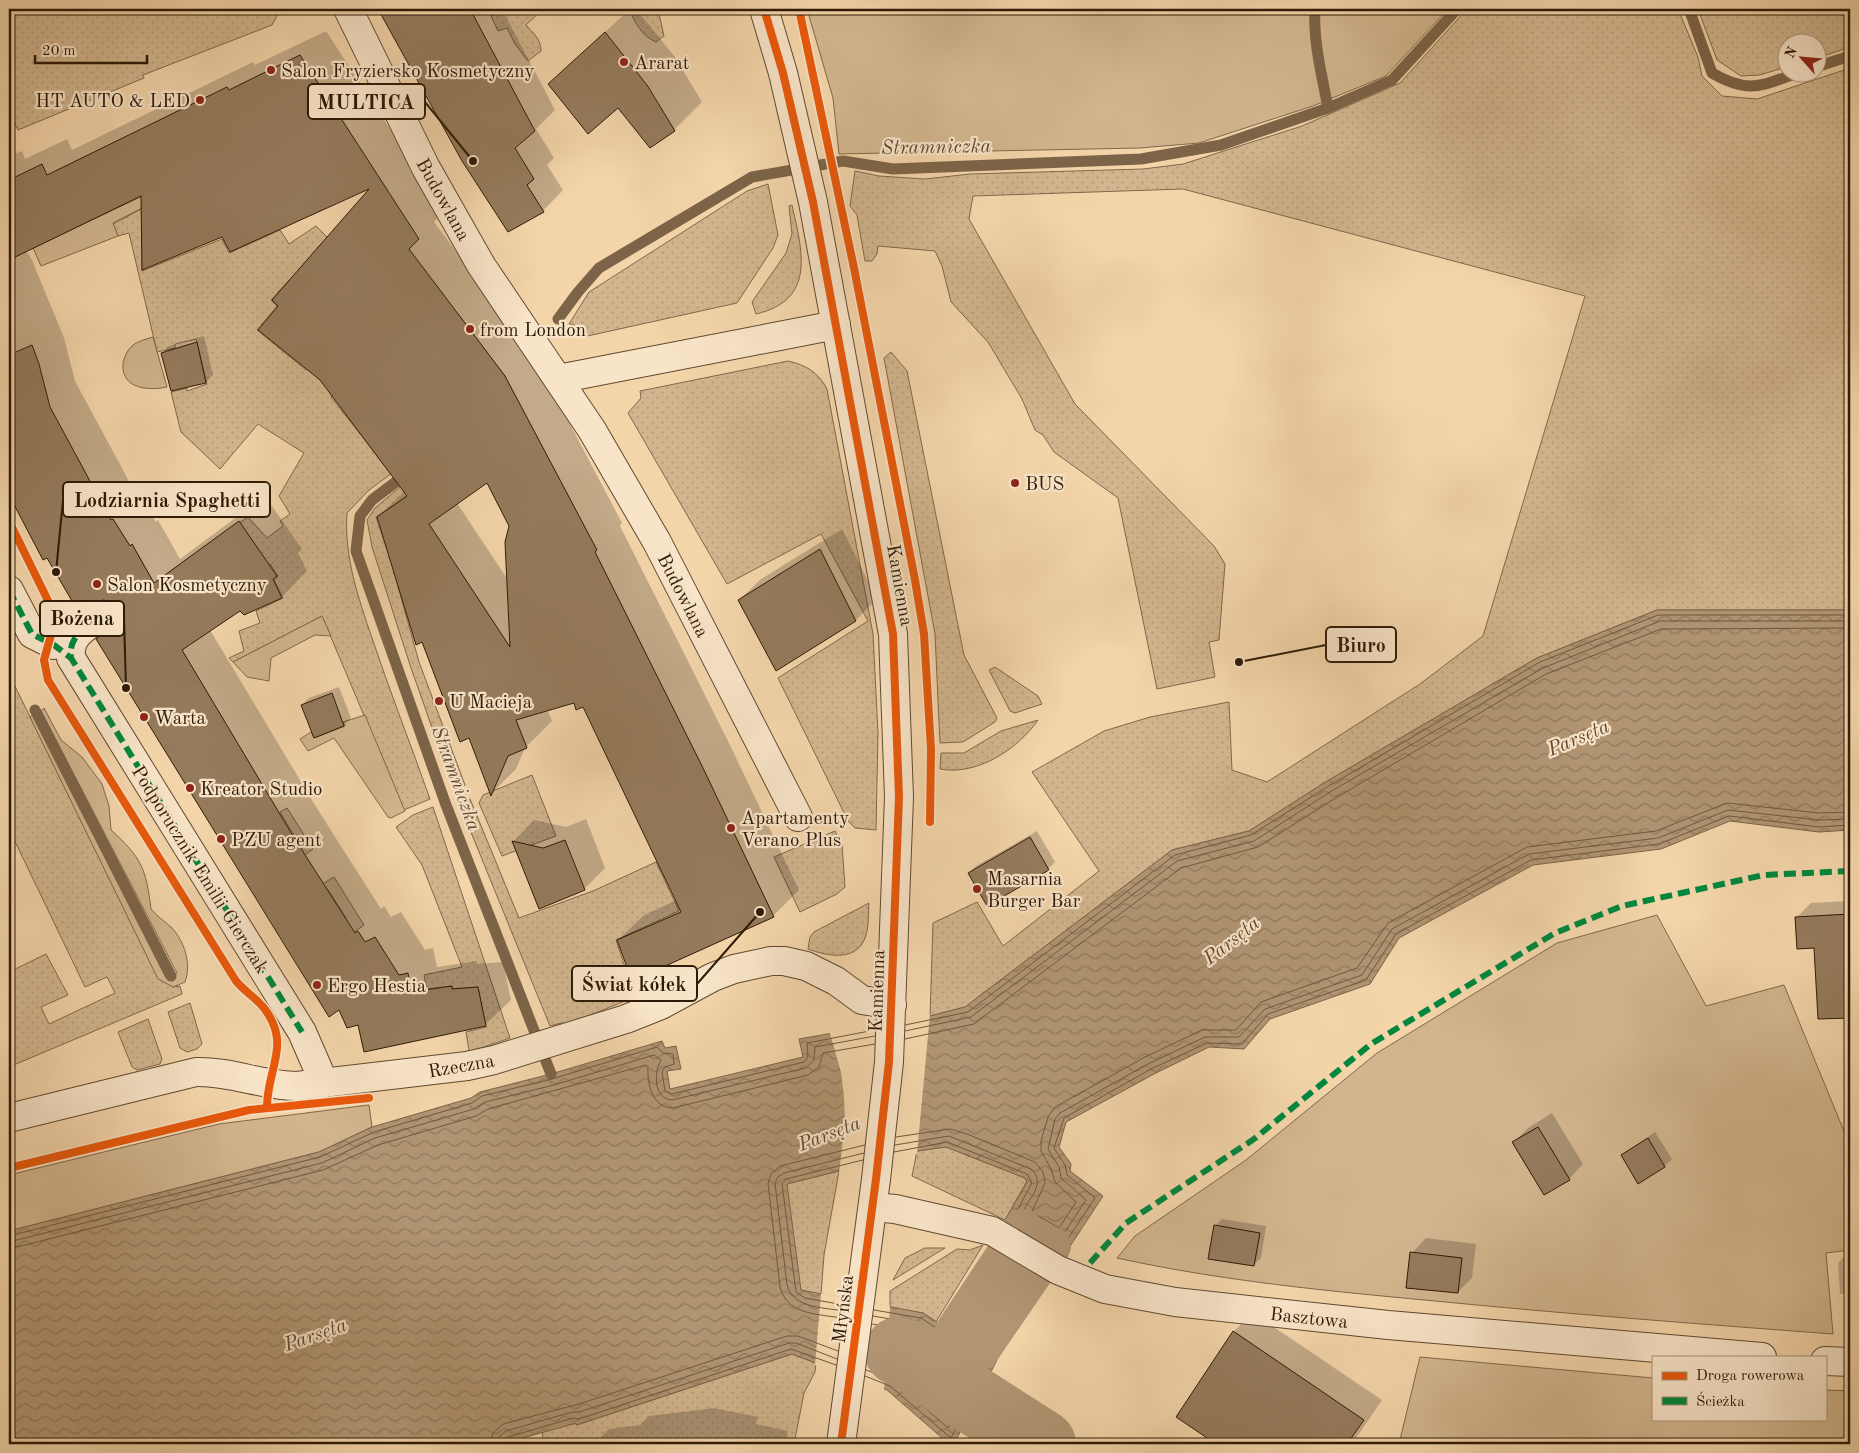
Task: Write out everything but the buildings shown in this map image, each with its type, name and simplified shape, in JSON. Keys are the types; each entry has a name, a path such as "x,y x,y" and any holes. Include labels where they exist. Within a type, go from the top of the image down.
{"street":[{"name":"Budowlana","path":"348,9 426,168 472,249 592,430 657,542 798,817"},
{"name":"Kamienna","path":"764,9 796,122 813,202 894,634 899,797 892,1007 887,1089 876,1179"},
{"path":"558,379 836,324"},
{"path":"9,590 32,634 63,651 78,632 104,616"},
{"name":"Podporucznik Emilii Gierczak","path":"63,651 302,1032 319,1071 321,1084"},
{"name":"Rzeczna","path":"9,1118 196,1072 221,1072 288,1086 321,1084 467,1066 559,1042 645,1012 713,977 734,969 771,962 784,961 806,966 836,981 862,1000 892,1007"},
{"name":"Młyńska","path":"841,1444 876,1179"},
{"name":"Basztowa","path":"873,1207 895,1209 992,1231 1058,1270 1105,1289 1210,1307 1404,1327 1750,1356"},
{"path":"1826,1361 1850,1362"}],"shaded area":[{"path":"23,9 274,9 277,16 272,25 143,75 144,78 18,130 9,110 9,16"},
{"path":"506,9 543,9 526,25 534,34 541,47 541,51 528,61 515,44 507,28 498,31 491,16"},
{"path":"629,9 658,9 664,36 656,42 643,33 636,24"},
{"path":"807,9 905,9 929,11 930,9 1448,9 1386,76 1313,106 1199,143 1140,148 839,154 833,98"},
{"path":"1467,9 1678,9 1698,57 1702,76 1722,96 1757,99 1808,82 1826,82 1826,76 1850,68 1850,610 1657,610 1537,658 1324,783 1249,831 1172,850 965,1007 930,1016 933,923 977,902 1003,946 1099,871 1032,772 1104,731 1150,717 1229,702 1232,770 1267,782 1420,684 1483,636 1585,296 1183,189 973,196 969,219 1075,404 1214,546 1225,564 1219,640 1209,642 1215,677 1157,689 1118,498 1054,452 1043,435 1035,430 1022,399 988,342 951,302 942,266 935,251 878,246 877,254 872,261 865,261 857,215 850,206 855,171 879,176 925,179 970,174 1143,169 1183,164 1302,126 1400,83"},
{"path":"1698,9 1850,9 1850,47 1826,55 1826,32 1776,32 1776,70 1760,75 1741,76 1717,60"},
{"path":"174,181 183,187 113,223 118,236 41,266 33,248"},
{"path":"768,184 778,235 773,248 737,303 583,337 574,325 569,324 589,292 747,191"},
{"path":"183,187 142,233 142,271 222,239 229,253 280,230 289,244 316,226 332,242 295,285 289,280 271,300 277,306 257,330 306,370 354,314 379,347 331,397 386,467 407,462 369,490 347,513 348,545 353,577 386,678 430,799 404,810 322,616 233,662 229,658 244,651 239,631 260,623 256,611 283,598 274,580 278,576 270,564 261,569 231,528 248,517 267,538 283,526 280,521 290,514 279,496 304,453 258,424 220,469 181,432 171,392 187,388 187,391 207,384 196,339 175,344 175,348 157,352 129,233 118,236 113,224"},
{"path":"792,205 801,256 801,271 797,285 789,297 775,307 756,314 752,302 786,253 792,234 789,206"},
{"path":"153,337 167,387 152,389 138,386 126,379 123,364 127,352 134,344"},
{"path":"891,352 907,371 964,655 997,718 995,722 963,742 940,743 935,634 884,358"},
{"path":"788,361 811,370 820,378 827,389 873,634 878,733 876,830 855,828 848,821 778,678 868,621 821,534 727,584 628,413 641,398 640,391"},
{"path":"420,470 429,481 376,517 392,565 419,662 465,785 454,790 411,668 372,547 367,520 375,508"},
{"path":"322,616 331,636 315,635 271,658 269,681 247,677 233,662"},
{"path":"995,667 1038,696 1042,704 1015,713 1010,711 989,670"},
{"path":"9,674 158,978 173,987 180,986 182,994 9,1067 9,972 46,954 68,995 41,1007 49,1024 115,993 107,977 85,987 9,829"},
{"path":"44,708 61,740 82,757 102,784 109,806 111,830 130,849 141,865 147,884 151,909 176,933 186,953 188,968 185,982 173,987 158,979 30,717 33,715 166,978 177,973 41,711"},
{"path":"365,715 405,811 391,818 388,817 334,738 308,751 300,739 311,732 314,738 345,726 343,722"},
{"path":"1038,720 1019,741 995,758 968,768 940,769 941,753 964,753 1001,731"},
{"path":"532,775 556,836 502,856 479,803 483,795"},
{"path":"466,795 467,800 470,799 519,918 593,891 656,862 679,911 616,940 635,997 563,1026 561,1023 550,1026 457,798"},
{"path":"433,807 510,1038 469,1051 466,1032 486,1027 478,987 452,989 452,986 427,989 424,975 462,967 422,865 396,827 413,815"},
{"path":"287,808 313,849 301,858 301,847 280,812"},
{"path":"835,831 842,845 845,887 837,894 800,912 774,857"},
{"path":"334,877 364,925 350,935 345,926 346,918 329,891 319,886"},
{"path":"869,903 866,935 862,944 856,950 849,954 833,955 808,949 810,937 814,932"},
{"path":"1657,915 1706,1006 1784,985 1850,1146 1850,1250 1826,1253 1833,1334 1683,1323 1315,1289 1196,1273 1117,1258 1135,1236 1246,1160 1377,1053 1557,943"},
{"path":"190,1003 202,1044 197,1049 187,1052 180,1048 168,1012"},
{"path":"148,1019 162,1059 160,1064 137,1070 132,1067 118,1032"},
{"path":"369,1105 372,1127 319,1152 9,1231 9,1175 219,1124"},
{"path":"946,1147 1025,1178 1027,1181 1005,1220 912,1176 917,1151"},
{"path":"839,1171 824,1255 821,1295 801,1290 798,1284 786,1184"},
{"path":"983,1245 936,1322 923,1313 890,1308 890,1291 957,1249 970,1250"},
{"path":"925,1248 945,1248 893,1280 905,1258"},
{"path":"792,1354 816,1363 815,1372 804,1393 794,1444 544,1444 542,1432 576,1423 577,1425"},
{"path":"1420,1357 1652,1378 1652,1420 1826,1420 1826,1390 1850,1391 1850,1444 1399,1444"}],"water":[{"path":"1657,610 1850,610 1850,830 1819,832 1730,821 1661,849 1533,865 1399,938 1370,984 1270,1019 1244,1049 1209,1047 1154,1074 1066,1122 1059,1147 1071,1164 1070,1171 1103,1196 1065,1254 1005,1220 1027,1182 1025,1178 946,1147 917,1151 787,1184 801,1290 923,1313 997,1360 954,1444 949,1444 887,1390 792,1354 576,1425 576,1423 502,1444 9,1444 9,1231 319,1152 372,1127 471,1098 480,1092 551,1074 662,1041 665,1048 676,1046 681,1069 667,1071 670,1089 803,1057 799,1039 930,1016 965,1007 1172,850 1249,831 1324,783 1537,658"}],"pier":[{"path":"930,1014 917,1154 839,1173 845,1124 844,1097 841,1072 829,1030"},
{"path":"821,1293 890,1306 884,1391 815,1365"}],"waterway":[{"name":"Stramniczka","path":"1315,9 1317,46 1328,108"},
{"name":"Stramniczka","path":"558,319 599,268 752,177 843,161 893,169 1141,159 1221,145 1328,108 1392,80 1457,9"},
{"name":"Stramniczka","path":"1689,9 1712,73 1725,80 1747,86 1756,86 1776,80"},
{"name":"Stramniczka","path":"1826,64 1850,56"},
{"name":"Stramniczka","path":"409,472 372,500 360,516 356,551 446,805 551,1074"},
{"path":"35,710 171,976"},
{"path":"954,1333 1023,1229"},
{"path":"980,1350 1051,1246"},
{"name":"Parsęta","path":"898,1351 909,1354 956,1389 1042,1444"}],"marked path":[{"path":"9,590 32,634 54,645 71,658"},
{"path":"104,616 85,628 76,637 72,643 71,658 302,1032"},
{"path":"1090,1263 1126,1223 1254,1139 1371,1044 1555,933 1622,906 1764,875 1850,871"}],"cycle path":[{"path":"764,9 783,73 813,202 893,634 899,797 889,1062 876,1179 841,1444"},
{"path":"799,9 854,268 924,634 931,749 930,822"},
{"path":"9,521 56,617 44,660 48,680 236,981 261,1004 272,1021 277,1045 267,1107"},
{"path":"9,1168 249,1110 369,1098"}],"place":[{"name":"Ararat","path":"624,62"},
{"name":"Salon Fryziersko Kosmetyczny","path":"271,70"},
{"name":"HT AUTO & LED","path":"200,100"},
{"name":"MULTICA","path":"473,161"},
{"name":"from London","path":"470,329"},
{"name":"BUS","path":"1015,483"},
{"name":"Lodziarnia Spaghetti","path":"56,572"},
{"name":"Salon Kosmetyczny","path":"97,584"},
{"name":"Biuro","path":"1239,662"},
{"name":"Bożena","path":"126,688"},
{"name":"U Macieja","path":"439,701"},
{"name":"Warta","path":"144,717"},
{"name":"Kreator Studio","path":"190,788"},
{"name":"Apartamenty Verano Plus","path":"731,828"},
{"name":"PZU agent","path":"221,839"},
{"name":"Masarnia Burger Bar","path":"977,889"},
{"name":"Świat kółek","path":"760,912"},
{"name":"Ergo Hestia","path":"317,985"}]}
